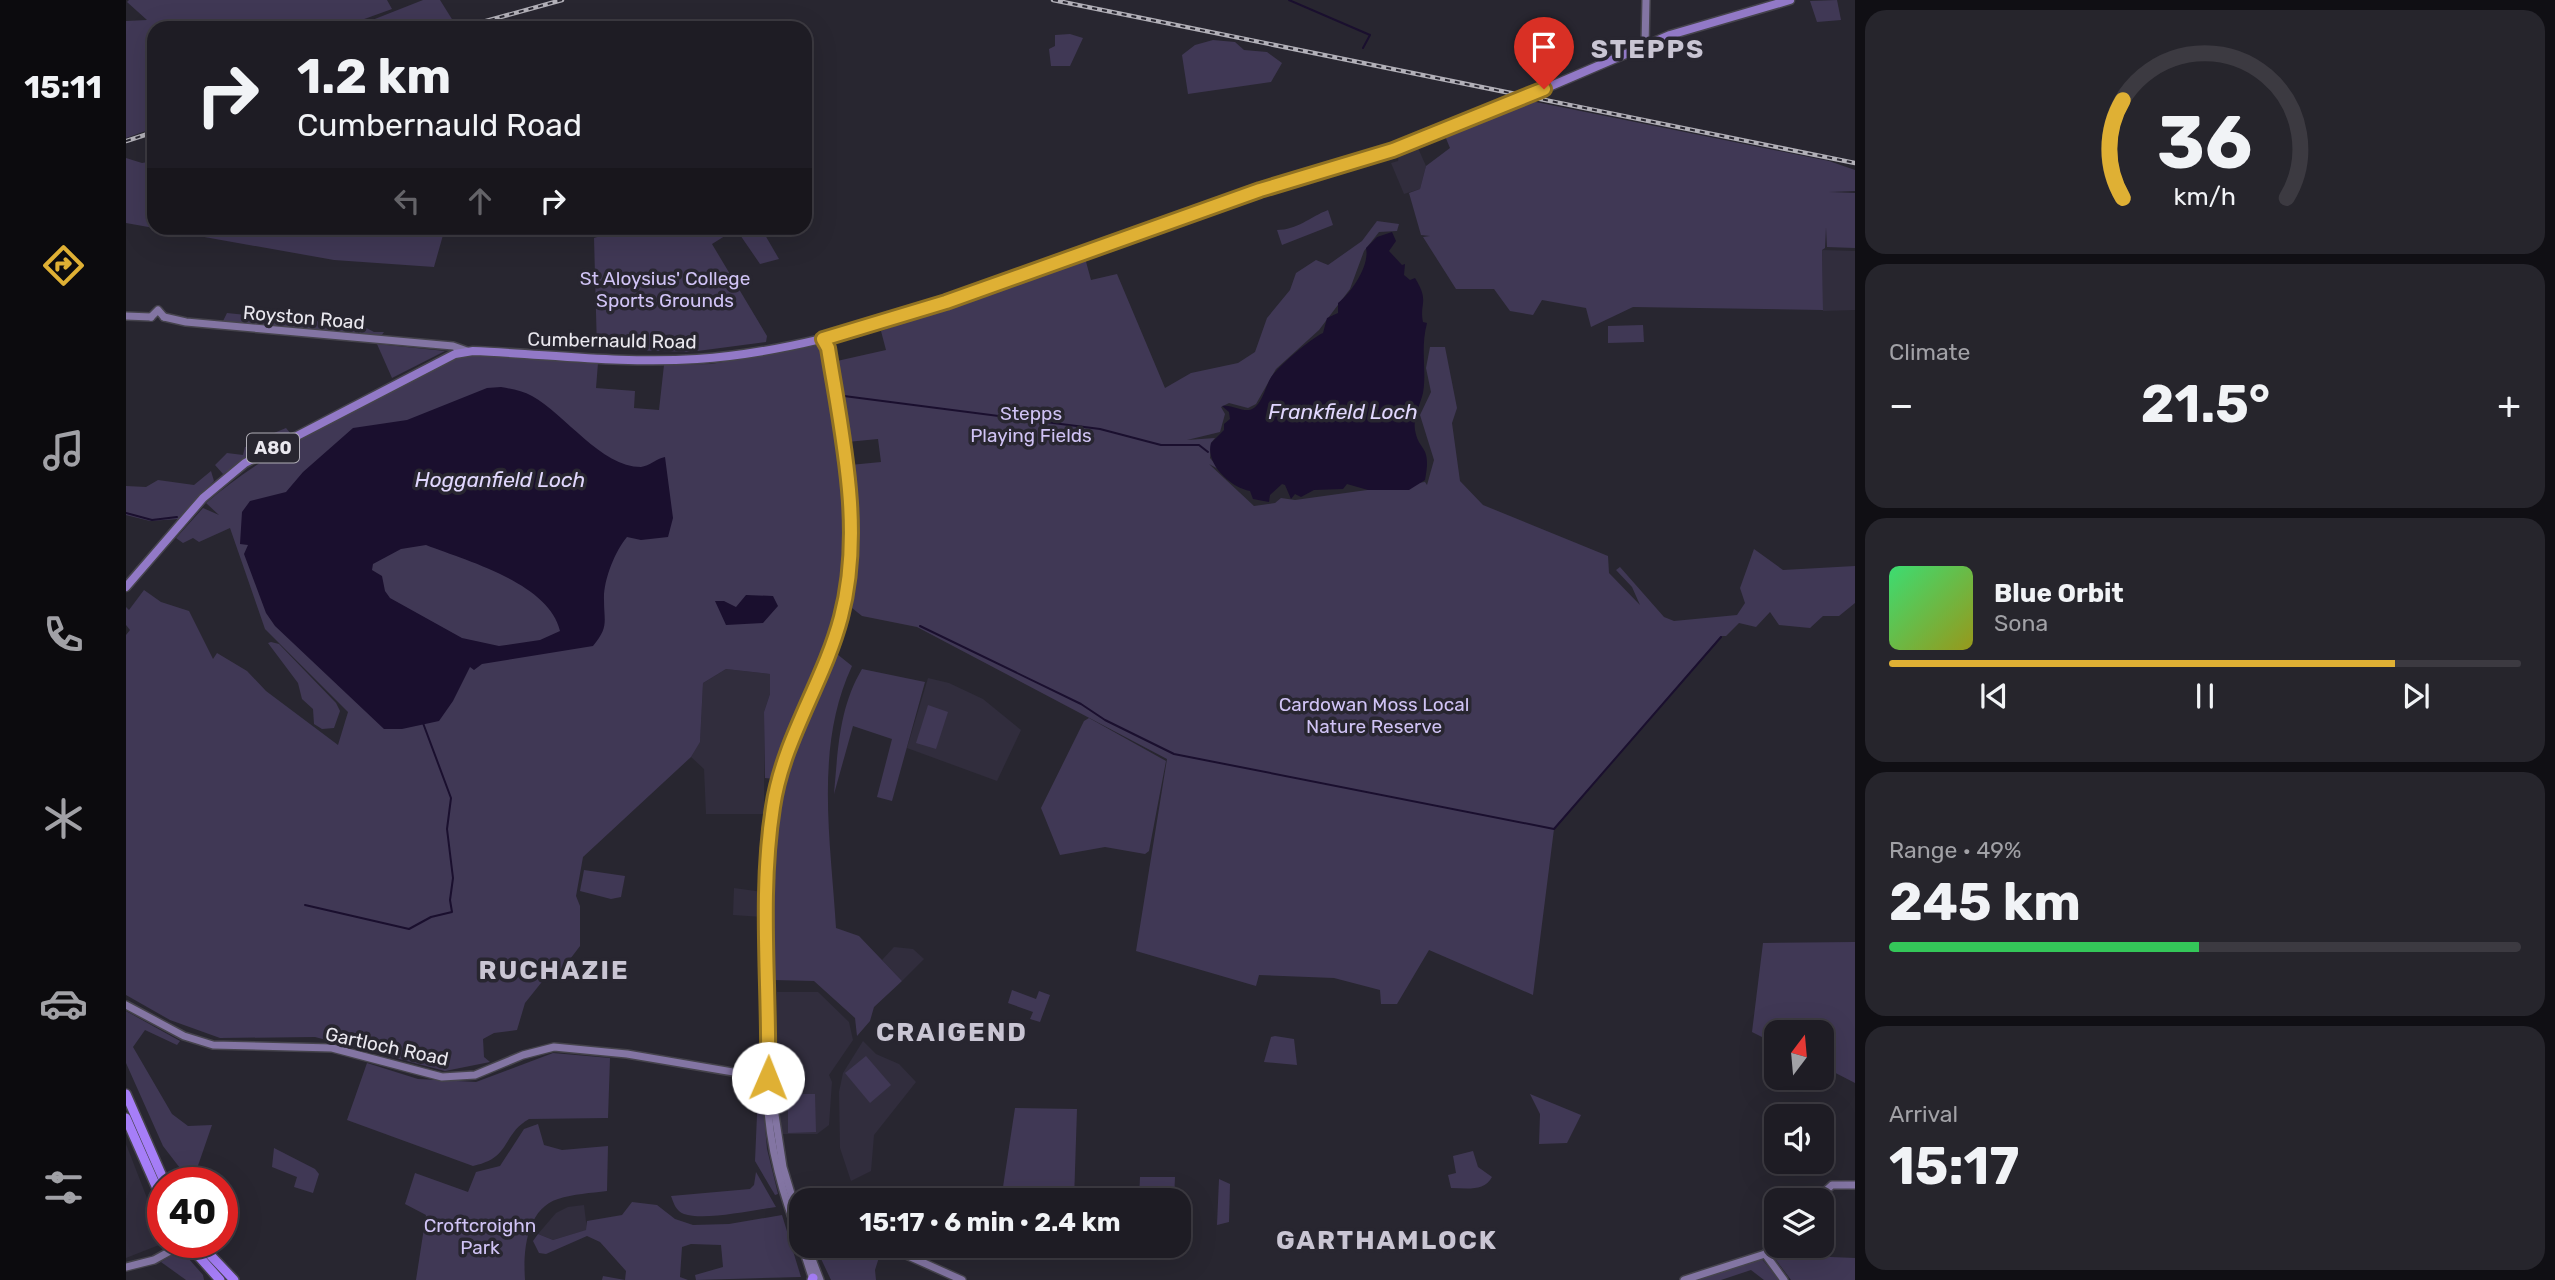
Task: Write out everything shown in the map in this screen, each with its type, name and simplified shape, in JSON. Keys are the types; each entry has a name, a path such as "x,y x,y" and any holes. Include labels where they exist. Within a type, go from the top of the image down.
{"highway":[{"path":"126,1083 137,1116"},
{"path":"126,1094 158,1167"},
{"path":"126,1118 148,1167"},
{"path":"200,1258 220,1280"},
{"path":"213,1258 234,1280"}],"main road":[{"name":"Cumbernauld Road","path":"126,587 203,498 245,463 455,354 467,351 678,360 729,356 823,339 897,318 1249,194 1393,150 1644,46 1694,28 1790,0"}],"street":[{"path":"1644,46 1646,0"},
{"name":"Royston Road","path":"126,316 151,317 158,310 164,317 186,322 456,346 467,351"},
{"path":"789,1189 768,1078 767,920 772,808 787,753 840,620 851,565 851,531 844,461 828,348 823,339"},
{"name":"Royston Road","path":"442,346 455,354"},
{"name":"Gartloch Road","path":"126,1005 184,1036 213,1045 332,1048 442,1077 475,1075 542,1049 563,1047 627,1054 768,1078"},
{"path":"1829,1188 1832,1185 1855,1185"},
{"path":"1684,1280 1764,1254"},
{"path":"126,1267 158,1258"},
{"path":"806,1258 814,1279"},
{"path":"810,1258 814,1279"},
{"path":"913,1258 962,1280"},
{"path":"1768,1258 1784,1280"}],"shaded area":[{"path":"1418,148 1426,166 1420,189 1404,194 1391,163 1398,161 1399,154"},
{"path":"1822,250 1855,251 1855,310 1823,311"},
{"path":"726,669 770,674 770,694 764,712 764,814 706,814 704,769 691,757 700,741 703,683"},
{"path":"928,678 949,683 983,699 1021,730 997,781 907,748"},
{"path":"734,888 763,892 762,917 733,915"},
{"path":"894,947 913,949 924,959 902,981 882,960"},
{"path":"777,992 818,992 849,1022 853,1040 829,1075 832,1082 829,1125 817,1134 780,1134 776,1100"},
{"path":"863,1041 876,1054 899,1064 916,1082 874,1135 871,1171 851,1181 840,1148 839,1092 843,1073"},
{"path":"126,1144 147,1198 147,1250 126,1258"},
{"path":"584,1205 587,1230 553,1240 538,1234 556,1213 568,1207"}],"green space":[{"path":"387,0 392,9 359,21 147,21 147,130 126,138 126,21 147,20 127,2"},
{"path":"423,0 440,0 453,21 370,21"},
{"path":"1837,0 1841,20 1817,22 1810,1"},
{"path":"1070,34 1083,38 1070,66 1051,66 1049,49 1055,46 1055,35"},
{"path":"1213,40 1235,42 1244,50 1267,52 1282,63 1271,82 1188,94 1182,55 1195,45"},
{"path":"1531,101 1829,161 1855,170 1855,191 1829,192 1855,193 1855,248 1827,247 1826,227 1825,248 1822,250 1823,310 1633,307 1591,327 1586,308 1542,300 1533,315 1510,311 1494,289 1456,289 1423,237 1430,236 1421,235 1409,193 1420,189 1426,166 1450,148 1445,136"},
{"path":"126,158 147,162 147,227 126,223"},
{"path":"1328,210 1333,225 1282,245 1277,230 1297,226"},
{"name":"Cardowan Moss Local Nature Reserve","path":"1377,221 1399,224 1397,231 1379,232 1364,251 1350,289 1319,330 1276,369 1256,404 1248,408 1229,403 1221,407 1225,414 1220,432 1187,440 1215,438 1211,443 1210,458 1220,470 1209,464 1254,506 1275,503 1281,498 1295,500 1425,482 1427,485 1434,460 1420,415 1431,392 1426,368 1430,347 1445,347 1457,408 1452,423 1460,481 1483,505 1608,556 1609,573 1640,605 1632,587 1616,570 1620,567 1664,617 1674,621 1737,615 1745,603 1740,588 1754,549 1783,570 1855,566 1855,603 1839,616 1823,616 1810,628 1779,625 1770,612 1756,627 1739,623 1726,636 1721,636 1554,829 1533,995 1429,950 1397,1004 1381,1004 1380,990 1334,978 1259,975 1256,986 1136,951 1167,759 917,627 862,616 852,608 857,529 850,465 881,462 878,439 847,442 837,361 886,350 881,331 1085,258 1091,280 1117,274 1165,388 1191,373 1238,363 1255,352 1267,318 1290,290 1296,273 1316,260 1328,265 1362,241"},
{"path":"193,235 443,235 434,267 334,260"},
{"name":"St Aloysius' College Sports Grounds","path":"604,235 726,235 712,244 767,336 766,342 690,352 597,349 594,238"},
{"name":"St Aloysius' College Sports Grounds","path":"740,235 765,235 779,259 760,264"},
{"path":"227,313 315,322 324,319 338,331 357,323 374,332 384,332 381,336 222,323"},
{"path":"1643,325 1644,342 1608,343 1608,326"},
{"path":"377,344 445,351 392,378"},
{"path":"820,345 839,462 845,523 843,577 823,654 775,779 765,778 764,712 770,694 770,674 726,669 703,683 700,742 691,757 583,857 576,896 580,906 580,946 555,979 545,978 525,1003 517,1030 494,1033 483,1039 484,1057 490,1062 445,1071 315,1037 220,1038 170,1020 126,995 126,635 130,630 126,625 126,607 129,610 144,590 161,602 189,611 213,659 217,653 247,671 266,691 338,745 348,712 265,629 230,528 199,542 193,538 183,543 176,538 203,508 219,515 206,503 293,442 450,360 467,354 598,363 596,388 635,391 634,408 659,410 664,365 711,364"},
{"path":"286,428 291,434 223,474 215,465 227,453 243,455 245,447 267,443 274,433"},
{"path":"211,471 214,481 178,519 150,521 126,515 126,486 146,487 158,480 194,485"},
{"path":"268,643 279,644 336,703 340,711 334,728 322,729 314,724 313,709 302,699 298,683"},
{"path":"837,654 852,666 840,697 829,762 829,829 836,928 859,936 902,981 874,1007 870,1021 857,1036 855,1018 814,981 774,980 772,881 778,807 794,750"},
{"path":"862,669 925,682 892,801 877,797 892,739 853,726 834,794 844,714"},
{"path":"928,705 948,712 936,749 916,743"},
{"path":"1089,718 1166,761 1149,851 1145,854 1105,847 1060,855 1041,808 1084,721"},
{"path":"584,870 625,876 621,897 611,899 580,891"},
{"path":"1855,942 1855,1083 1834,1072 1834,1020 1764,1020 1764,1038 1752,1032 1763,943"},
{"path":"1012,990 1036,999 1039,991 1050,995 1040,1022 1030,1019 1033,1012 1008,1003"},
{"path":"126,1011 180,1041 177,1045 145,1030 133,1047 172,1114 188,1126 212,1125 198,1167 179,1167 163,1146 126,1063"},
{"path":"1271,1037 1294,1039 1297,1065 1264,1062"},
{"path":"553,1053 610,1058 608,1118 529,1119 520,1125 494,1158 473,1166 347,1120 367,1063 418,1079 476,1082"},
{"path":"866,1056 891,1085 870,1103 845,1073"},
{"path":"758,1092 762,1092 767,1149 778,1194 775,1195 755,1161"},
{"path":"788,1094 815,1094 816,1132 788,1133"},
{"path":"1530,1094 1581,1115 1567,1143 1539,1144 1540,1114"},
{"path":"1015,1108 1077,1109 1074,1188 1003,1188"},
{"name":"Croftcroighn Park","path":"538,1124 544,1145 562,1150 608,1146 607,1191 558,1199 539,1212 526,1245 525,1280 416,1280 426,1215 405,1204 415,1173 468,1192 476,1172 500,1166 524,1129"},
{"path":"274,1148 315,1169 319,1174 313,1193 294,1187 297,1177 272,1167"},
{"path":"1473,1151 1478,1167 1492,1177 1489,1182 1479,1187 1451,1188 1448,1175 1456,1173 1453,1156"},
{"path":"756,1172 776,1207 716,1216 693,1216 679,1211 671,1196 750,1189 754,1185"},
{"path":"1140,1177 1175,1177 1175,1188 1140,1188"},
{"path":"1219,1179 1230,1184 1229,1222 1217,1225"},
{"path":"632,1202 657,1205 675,1219 693,1225 729,1224 782,1215 789,1238 789,1258 795,1258 801,1277 696,1280 695,1275 723,1267 721,1245 691,1244 682,1247 680,1277 688,1280 625,1280 626,1271 600,1242 587,1236 546,1254 539,1253 533,1241 538,1234 553,1240 586,1230 587,1221 622,1215"},
{"path":"168,1258 188,1258 203,1275 204,1280 186,1280 161,1262"},
{"path":"821,1258 879,1258 875,1270 876,1280 831,1280"},
{"path":"1761,1258 1779,1280 1764,1280 1751,1270 1721,1280 1693,1280"},
{"path":"1774,1258 1855,1258 1855,1280 1791,1280"},
{"path":"603,1276 625,1280 602,1280"}],"water":[{"name":"Frankfield Loch","path":"1392,232 1396,241 1389,251 1402,265 1405,264 1404,275 1410,280 1415,278 1423,297 1423,322 1427,323 1423,393 1415,425 1417,437 1426,454 1425,480 1409,490 1368,490 1347,484 1343,489 1314,490 1301,497 1295,494 1291,499 1282,484 1270,495 1269,502 1253,499 1250,491 1235,485 1221,474 1212,459 1211,443 1224,430 1224,424 1230,419 1229,412 1222,406 1249,410 1257,406 1274,374 1294,354 1323,333 1327,318 1338,313 1338,303 1354,286 1362,271 1366,248 1377,237"},
{"name":"Hogganfield Loch","path":"501,387 532,396 598,449 626,465 641,467 665,457 673,518 668,537 641,540 627,537 618,550 605,584 604,629 593,646 482,664 474,670 470,667 453,701 439,721 402,729 384,729 275,626 266,613 244,554 248,545 240,544 242,512 250,501 286,492 303,472 353,428 407,420 487,388","holes":["426,545 484,567 524,587 553,614 560,631 540,640 499,646 462,638 390,598 385,591 382,576 372,570 373,564 401,549"]},
{"path":"746,595 773,596 778,606 763,623 726,625 715,601 724,601 736,607"}],"waterway":[{"path":"1289,0 1370,35 1363,48"},
{"path":"844,396 1100,429 1161,445 1199,445 1208,452"},
{"path":"126,513 152,520 177,517"},
{"path":"920,626 1081,704 1105,720 1174,754 1554,829 1721,637"},
{"path":"305,905 409,929 431,917 452,912 450,900 453,878 447,829 451,798 423,723"}],"railway":[{"path":"486,21 562,0"},
{"path":"1053,0 1855,163"},
{"path":"126,141 147,134"}],"district":[{"name":"STEPPS","path":"1648,49"},
{"name":"RUCHAZIE","path":"554,970"},
{"name":"CRAIGEND","path":"952,1032"},
{"name":"GARTHAMLOCK","path":"1387,1240"}],"route":[{"path":"768,1078 770,1026 767,920 772,808 787,753 840,620 851,565 851,531 844,461 828,348 823,339 946,302 1260,190 1420,141 1544,89"}],"park label":[{"name":"Stepps Playing Fields","path":"1031,424"}]}
